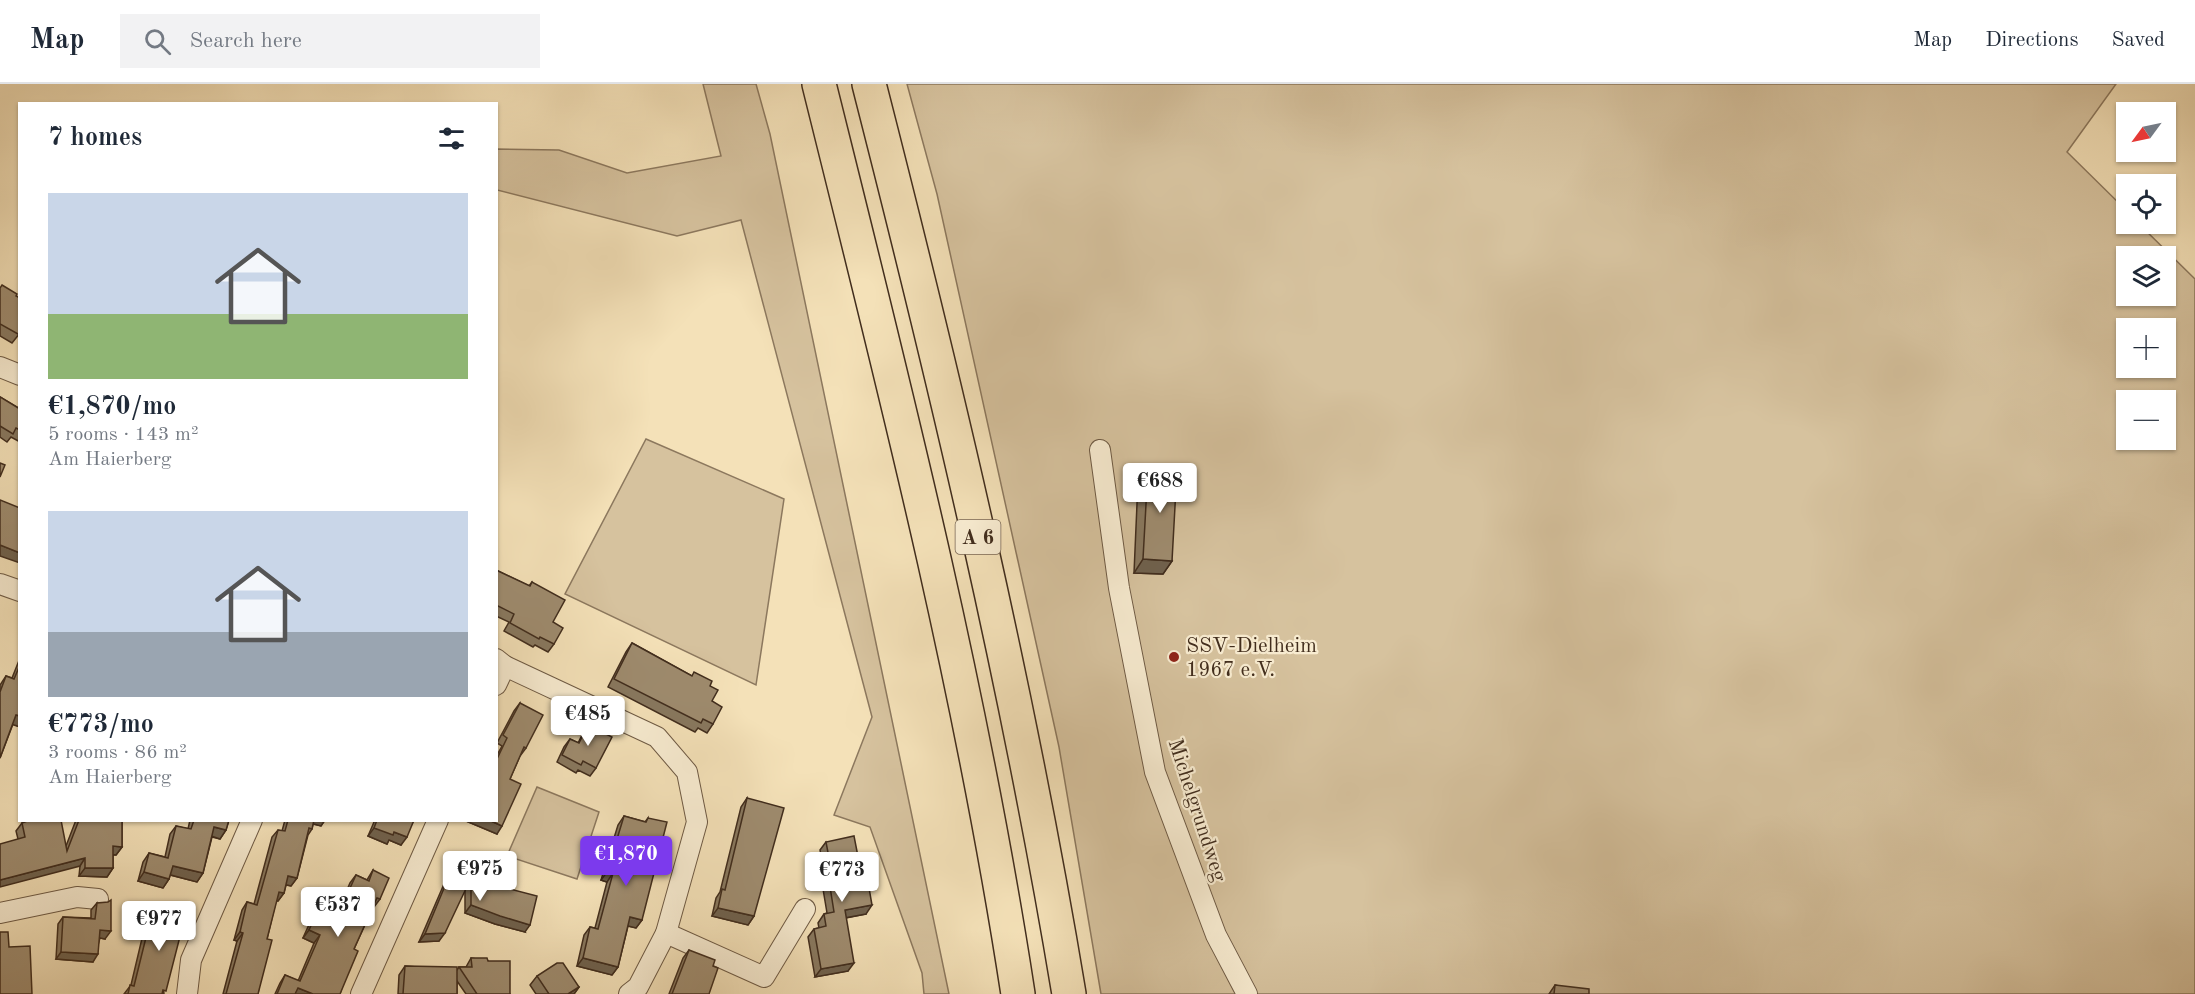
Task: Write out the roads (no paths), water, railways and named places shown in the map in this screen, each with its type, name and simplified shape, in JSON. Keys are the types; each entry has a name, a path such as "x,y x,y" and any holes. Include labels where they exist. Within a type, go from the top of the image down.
{"highway":[{"name":"A 6","path":"819,84 873,301 952,643 986,807 1018,994"},
{"name":"A 6","path":"869,84 921,286 1002,638 1034,793 1069,994"}],"street":[{"path":"0,367 18,374"},
{"name":"Michelgrundweg","path":"1100,450 1119,588 1155,772 1216,935 1247,994"},
{"path":"0,584 18,590"},
{"path":"501,663 657,737 687,772 698,822 666,933 638,987 629,994"},
{"path":"187,994 191,960 251,822"},
{"path":"361,994 437,822"},
{"path":"0,913 77,897 98,899"},
{"path":"666,933 764,977 805,909"}],"place":[{"name":"SSV-Dielheim 1967 e.V.","path":"1174,657"}]}
